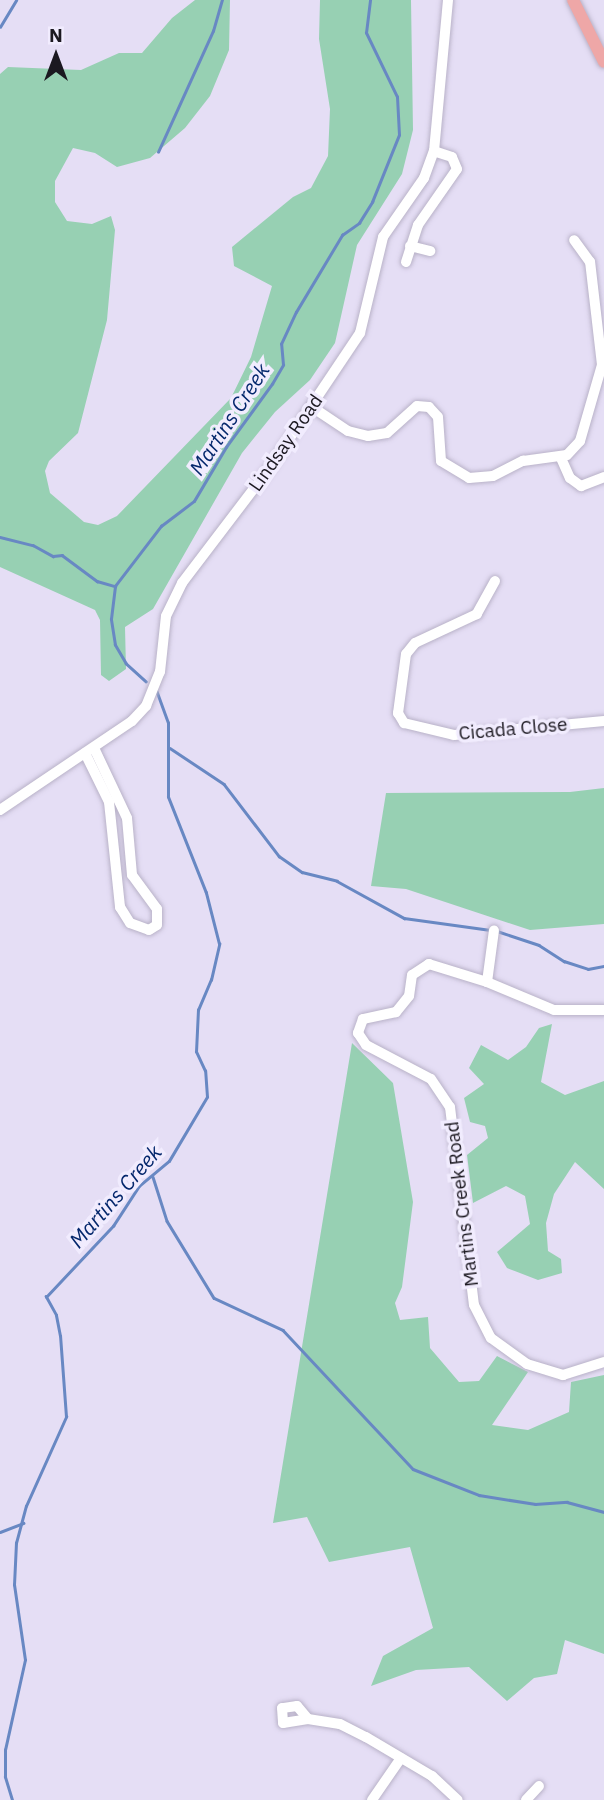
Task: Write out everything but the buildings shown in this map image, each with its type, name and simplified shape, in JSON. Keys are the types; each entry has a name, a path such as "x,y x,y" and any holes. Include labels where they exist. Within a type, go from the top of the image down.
{"main road":[{"path":"573,0 604,62"}],"street":[{"name":"Lindsay Road","path":"0,810 89,750 146,706 160,672 166,616 182,583 312,407 360,333 383,237 424,178 434,151 448,0"},
{"path":"406,262 418,225 456,174 455,160 434,151"},
{"path":"312,407 348,431 368,436 387,433 417,406 429,407 438,417 440,461 469,478 493,476 523,461 561,458 580,441 602,365 590,262 574,240"},
{"path":"410,246 430,251"},
{"path":"561,458 575,484 588,487 604,477"},
{"name":"Cicada Close","path":"495,581 478,614 415,643 406,654 398,713 404,723 454,735 604,721"},
{"path":"89,750 127,818 132,875 158,909 157,925 149,930 130,923 120,906 109,802 89,750"},
{"path":"487,982 494,930"},
{"name":"Martins Creek Road","path":"604,1010 554,1010 487,982 429,964 418,968 412,975 409,996 396,1012 363,1018 358,1033 366,1045 430,1079 450,1107 474,1305 491,1338 527,1364 563,1375 604,1362"},
{"path":"308,1719 340,1724 432,1776 458,1800"},
{"path":"372,1800 401,1758"},
{"path":"526,1800 539,1786"}],"green space":[{"path":"195,0 230,0 229,50 210,96 185,128 150,158 117,167 95,153 73,148 55,181 55,202 67,221 92,224 111,216 115,230 107,320 78,433 49,461 45,471 50,493 84,522 98,525 117,516 231,398 251,357 272,286 234,266 232,247 293,197 311,188 328,156 330,109 319,39 320,0 411,0 413,130 402,174 357,245 335,343 310,380 275,412 242,453 153,609 125,627 126,669 109,681 101,675 100,620 95,610 0,567 0,74 8,67 81,70 119,53 142,53 172,18"},
{"path":"604,788 604,924 530,930 406,889 371,886 386,793 570,792"},
{"path":"552,1024 541,1082 565,1095 604,1081 604,1189 575,1162 554,1194 546,1223 548,1251 561,1259 562,1273 538,1280 507,1268 497,1252 530,1224 525,1196 506,1186 473,1203 467,1155 488,1138 485,1126 470,1122 464,1098 484,1084 469,1068 481,1045 508,1060 526,1047 539,1028"},
{"path":"352,1043 393,1083 413,1202 402,1287 395,1303 400,1320 428,1317 430,1348 459,1382 479,1381 497,1356 528,1372 492,1425 528,1430 569,1412 571,1382 604,1375 604,1654 565,1640 557,1674 534,1678 507,1701 469,1667 416,1670 371,1686 383,1656 433,1628 410,1547 329,1562 307,1517 273,1523"}],"waterway":[{"path":"0,27 16,0"},
{"path":"158,152 213,31 222,0"},
{"name":"Martins Creek","path":"146,682 126,664 115,645 111,619 115,586 161,526 194,501 226,447 272,384 283,365 281,344 296,312 342,235 359,223 372,202 399,135 397,97 366,33 370,0"},
{"path":"0,537 33,545 53,556 62,555 97,581 115,586"},
{"name":"Martins Creek","path":"12,1800 5,1777 5,1750 25,1660 14,1585 16,1543 26,1506 66,1417 60,1336 56,1315 46,1297 113,1226 139,1186 169,1161 207,1097 205,1071 196,1052 198,1010 211,980 219,944 206,893 168,797 168,723 157,692"},
{"path":"170,748 224,784 279,856 302,872 337,881 404,918 490,930"},
{"path":"497,931 539,945 564,961 588,969 604,966"},
{"path":"153,1177 167,1221 214,1298 283,1330 413,1469 479,1495 535,1504 567,1502 604,1512"},
{"path":"0,1532 23,1523"}]}
